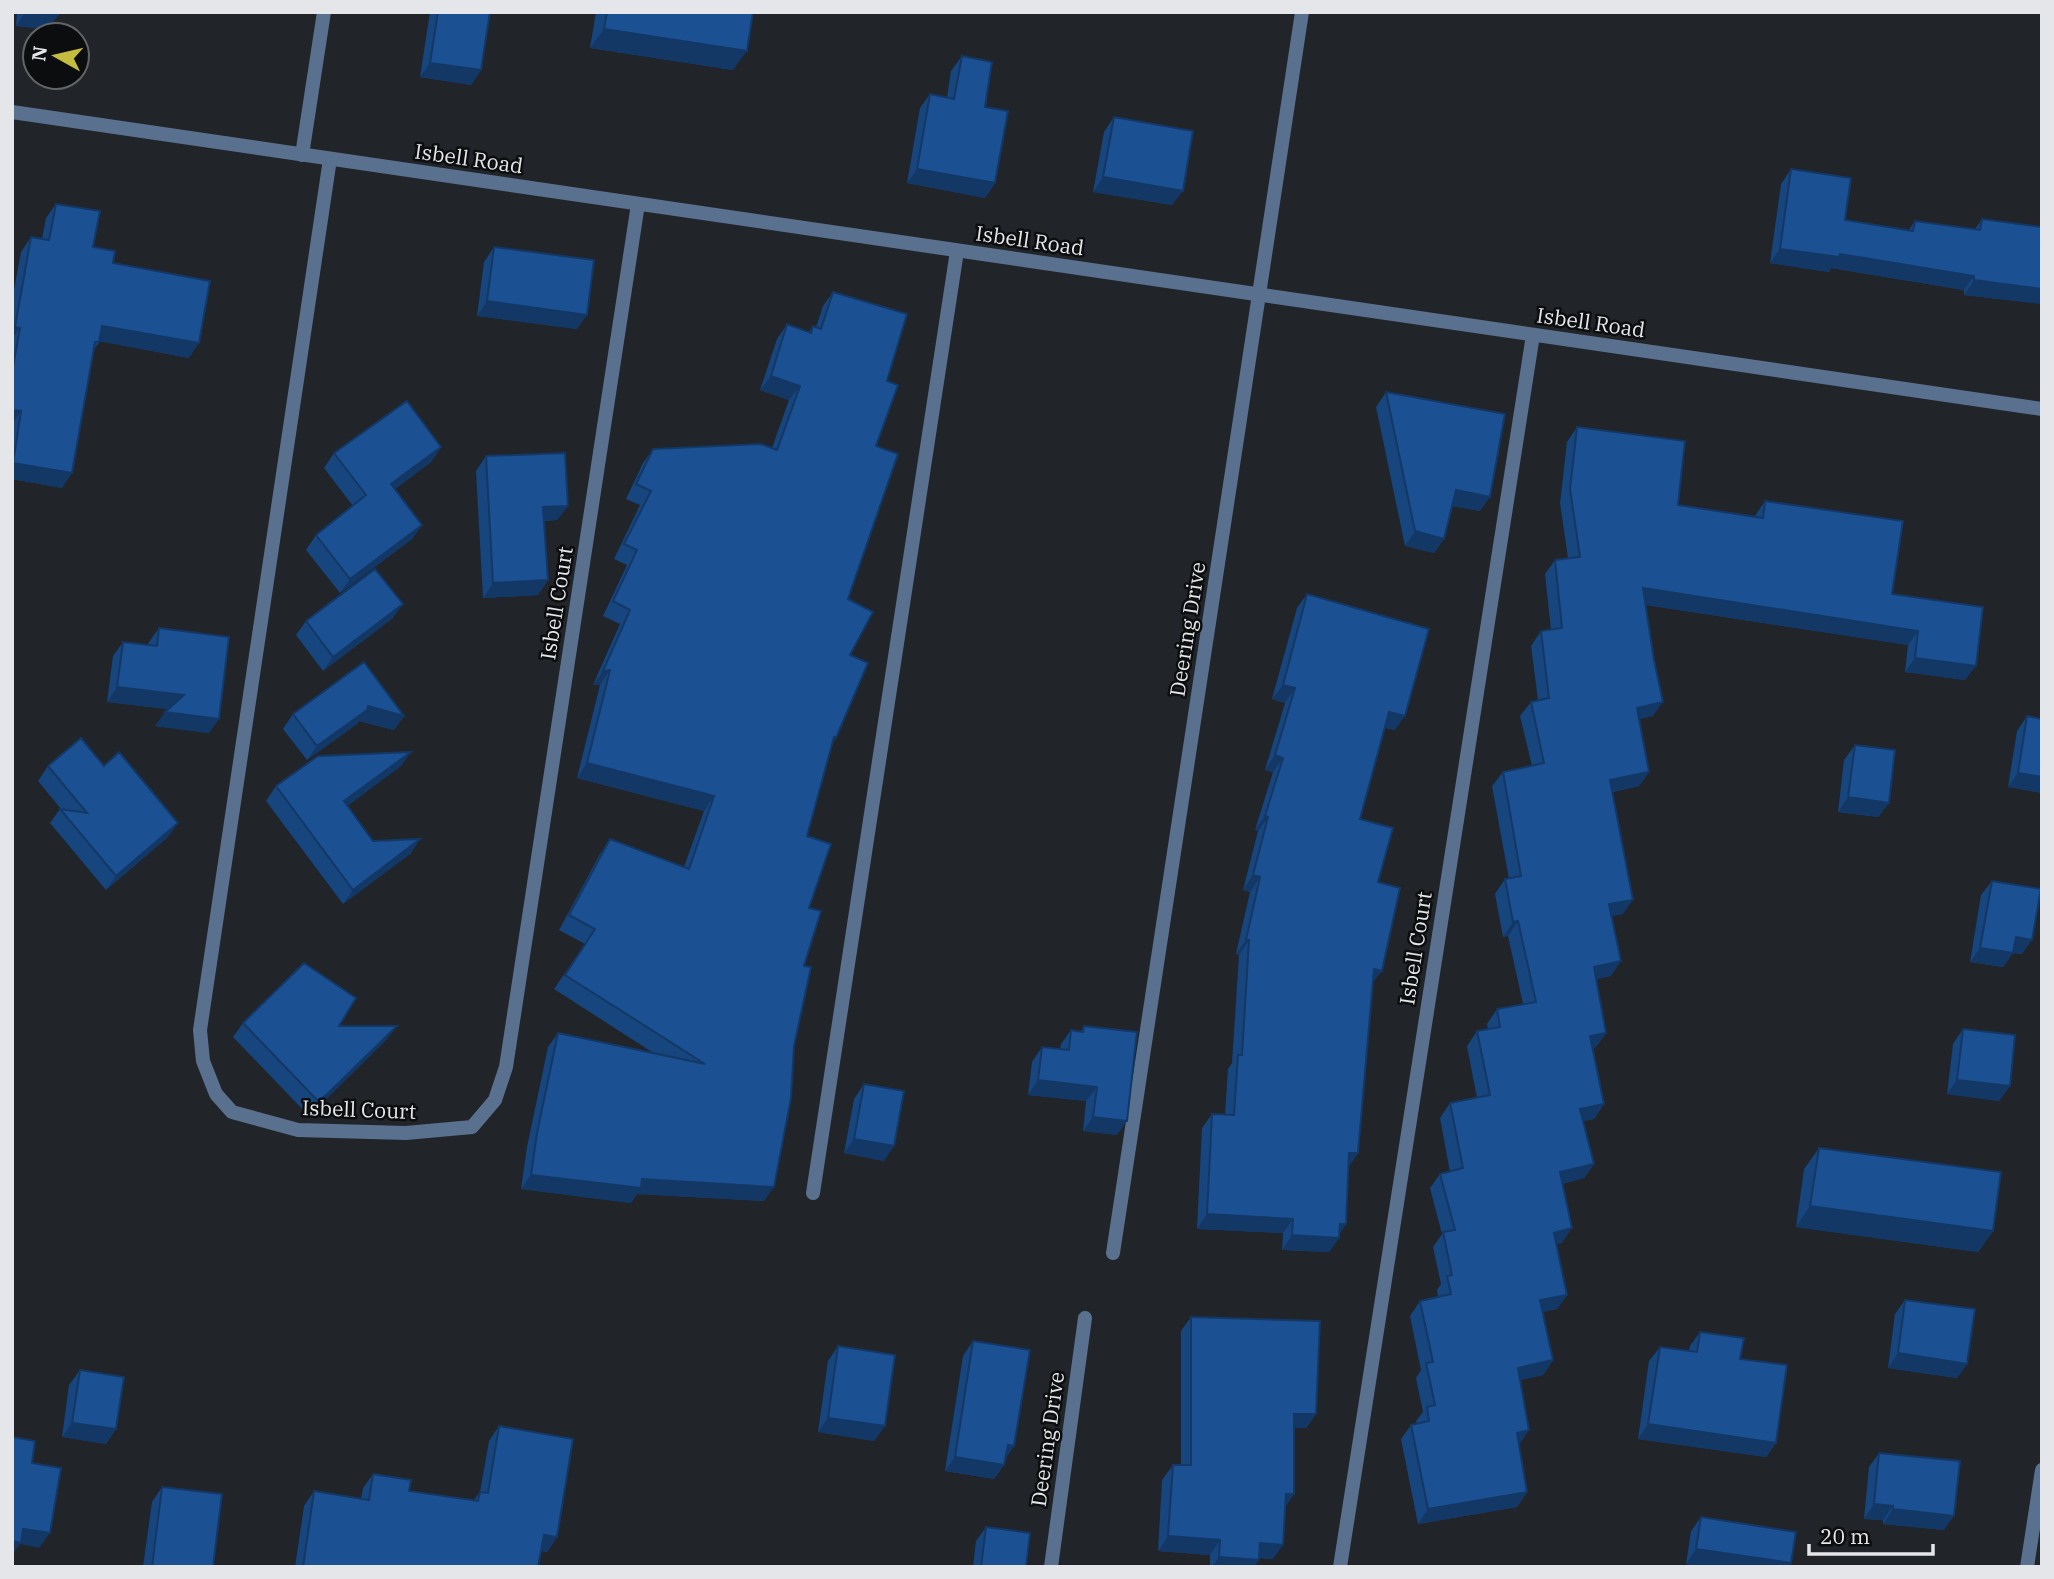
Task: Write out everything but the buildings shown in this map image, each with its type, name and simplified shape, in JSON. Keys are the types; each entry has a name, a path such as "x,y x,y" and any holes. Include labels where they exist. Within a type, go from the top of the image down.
{"street":[{"path":"302,155 324,12"},
{"name":"Deering Drive","path":"1113,1252 1302,12"},
{"name":"Isbell Road","path":"12,112 2042,409"},
{"name":"Isbell Court","path":"330,159 200,1030 203,1061 216,1094 232,1112 298,1130 406,1133 472,1127 495,1100 506,1067 638,204"},
{"path":"813,1193 957,251"},
{"name":"Isbell Court","path":"1340,1567 1533,335"},
{"name":"Deering Drive","path":"1051,1567 1085,1318"},
{"path":"2027,1567 2042,1471"}]}
